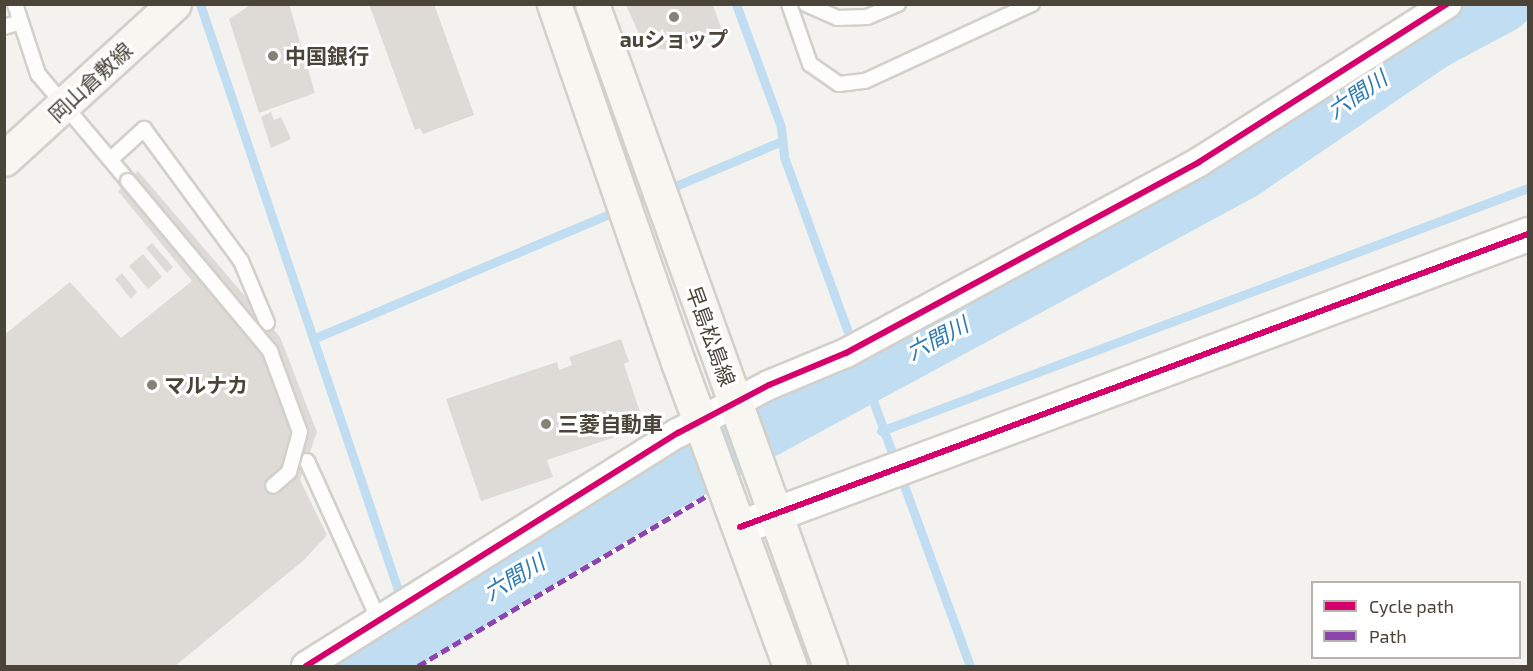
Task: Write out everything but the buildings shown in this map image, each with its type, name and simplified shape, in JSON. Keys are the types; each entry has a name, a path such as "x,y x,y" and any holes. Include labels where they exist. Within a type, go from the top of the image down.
{"main road":[{"name":"早島松島線","path":"554,4 702,430 790,666"},
{"name":"早島松島線","path":"592,4 738,410 832,659"},
{"name":"岡山倉敷線","path":"4,159 65,107 162,8"}],"street":[{"path":"306,666 380,623 652,449 702,430 1199,162 1447,4"},
{"path":"740,527 1528,234"}],"lane":[{"path":"15,4 39,74 270,351 300,432 289,472 273,486"},
{"path":"789,4 810,64 839,84 865,81 1032,4"},
{"path":"806,4 837,18 867,17 898,4"},
{"path":"4,27 20,22"},
{"path":"111,159 144,129 241,261 267,322"},
{"path":"307,461 380,623"}],"waterway":[{"path":"200,4 400,596"},
{"path":"736,4 781,127 784,157 970,666"},
{"name":"六間川","path":"366,666 671,481 1242,172 1433,42 1504,4"},
{"path":"315,338 782,141"},
{"path":"881,431 1528,188"},
{"path":"414,619 423,632"}],"marked path":[{"path":"418,666 705,497"}],"cycle path":[{"path":"306,666 678,433 769,385 846,353 1199,162 1447,4"},
{"path":"740,527 1528,234"}],"place":[{"name":"auショップ","path":"674,17"},
{"name":"中国銀行","path":"273,56"},
{"name":"マルナカ","path":"152,385"},
{"name":"三菱自動車","path":"546,424"}]}
